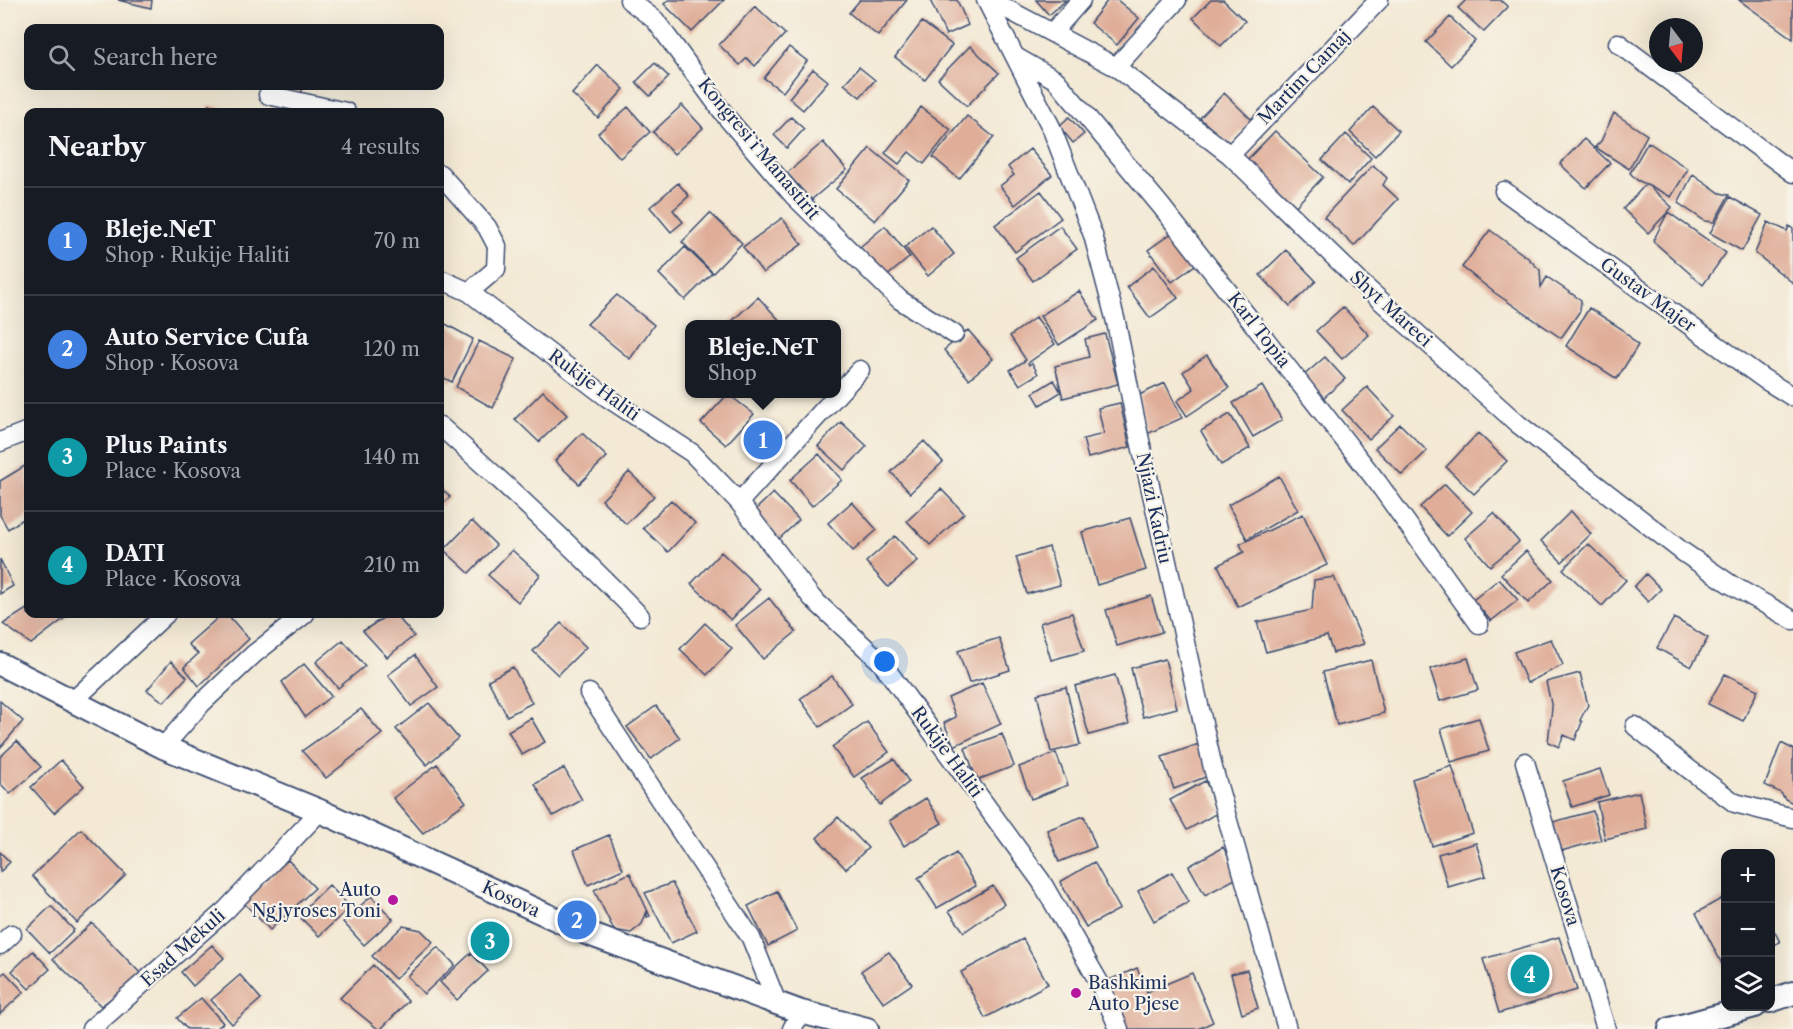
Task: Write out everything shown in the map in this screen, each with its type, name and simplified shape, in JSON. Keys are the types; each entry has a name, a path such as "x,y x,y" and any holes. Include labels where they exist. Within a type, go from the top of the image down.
{"street":[{"name":"Kongresi i Manastirit","path":"629,0 655,20 728,119 793,195 900,300 954,333"},
{"name":"Shyt Mareci","path":"988,0 1116,67 1230,155 1361,283 1518,424 1683,552 1730,584 1793,620"},
{"name":"Njiazi Kadriu","path":"988,0 1051,128 1093,235 1116,322 1137,429 1213,768 1287,1029"},
{"path":"1052,33 1081,0"},
{"path":"1116,67 1177,0"},
{"name":"Martim Camaj","path":"1230,155 1379,0"},
{"path":"1618,44 1793,173"},
{"name":"Karl Topia","path":"1016,57 1056,80 1161,206 1378,483 1479,624"},
{"path":"268,95 328,108"},
{"path":"444,179 487,227 497,246 496,269 469,292"},
{"name":"Gustav Majer","path":"1504,191 1764,379 1793,397"},
{"name":"Rukije Haliti","path":"444,281 469,292 608,398 692,453 739,502 812,598 881,662 1034,871 1100,984 1119,1029"},
{"path":"841,390 860,369"},
{"path":"739,502 834,398"},
{"path":"444,430 572,545 640,616"},
{"path":"0,442 24,433"},
{"path":"74,701 162,618"},
{"path":"164,747 202,703 245,662 300,618"},
{"name":"Kosova","path":"0,664 164,747 320,811 586,933 777,1003 796,1021 867,1029"},
{"path":"589,693 751,938 777,1003"},
{"path":"1635,726 1735,803 1793,818"},
{"name":"Kosova","path":"1525,762 1606,1029"},
{"name":"Esad Mekuli","path":"91,1029 226,910 320,811"},
{"path":"1775,999 1793,993"},
{"path":"1670,1029 1737,1011"}],"building":[{"path":"118,0 152,0 151,8"},
{"path":"668,0 724,0 692,32 664,4"},
{"path":"860,0 907,0 878,36 849,13"},
{"path":"930,0 957,0 968,25 946,35"},
{"path":"1036,0 1066,0 1049,15"},
{"path":"1108,0 1117,0 1139,18 1117,45 1090,23"},
{"path":"1211,0 1223,0 1245,21 1221,46 1193,18"},
{"path":"1466,0 1500,0 1508,7 1484,32 1458,8"},
{"path":"1739,0 1793,0 1793,39"},
{"path":"755,6 785,34 755,66 747,58 740,65 719,45"},
{"path":"1450,17 1475,41 1451,66 1426,42"},
{"path":"922,22 952,45 925,80 895,57"},
{"path":"970,46 999,73 967,106 938,79"},
{"path":"789,47 807,61 783,92 764,78"},
{"path":"655,63 669,77 650,96 636,82"},
{"path":"598,65 624,89 598,118 572,94"},
{"path":"859,67 875,80 860,97 844,84"},
{"path":"813,69 828,81 803,110 789,98"},
{"path":"271,90 302,90 301,93"},
{"path":"1224,93 1252,120 1229,145 1200,118"},
{"path":"682,105 703,128 674,154 653,132"},
{"path":"628,107 650,132 620,158 598,133"},
{"path":"921,107 951,130 924,164 909,152 899,164 885,153"},
{"path":"1373,107 1399,131 1375,156 1350,132"},
{"path":"1614,113 1647,135 1629,169 1595,147 1601,141"},
{"path":"967,116 994,137 959,179 933,157"},
{"path":"791,117 804,129 787,148 774,135"},
{"path":"1069,117 1084,134 1073,143 1059,126"},
{"path":"1275,131 1323,177 1294,208 1245,162"},
{"path":"1346,134 1371,158 1348,184 1322,160"},
{"path":"1584,139 1610,163 1586,188 1560,164"},
{"path":"823,142 847,170 811,200 787,173"},
{"path":"1648,142 1688,169 1671,197 1647,184 1672,207 1648,233 1623,209 1646,184 1637,180 1630,173"},
{"path":"870,148 909,180 875,221 836,189"},
{"path":"1030,149 1052,175 1015,205 1000,186 1014,175 1008,167"},
{"path":"1373,165 1387,178 1383,185 1398,199 1354,246 1324,217"},
{"path":"1693,174 1720,193 1729,195 1714,222 1705,221 1678,203"},
{"path":"678,183 689,196 673,210 683,222 671,232 650,207"},
{"path":"1041,191 1061,218 1015,252 995,225"},
{"path":"1730,197 1762,215 1742,251 1710,233"},
{"path":"1668,212 1726,253 1703,285 1653,241"},
{"path":"710,213 742,243 713,273 682,242"},
{"path":"782,218 802,244 763,273 743,247"},
{"path":"1768,222 1787,231 1789,226 1793,229 1793,283 1755,253"},
{"path":"885,226 910,257 886,277 860,247"},
{"path":"931,226 954,254 928,276 905,247"},
{"path":"1060,226 1077,249 1033,281 1016,258"},
{"path":"1176,230 1199,262 1172,282 1148,250"},
{"path":"1490,230 1528,258 1540,270 1541,287 1547,277 1581,300 1580,311 1561,338 1495,293 1462,267"},
{"path":"685,247 712,273 685,300 659,274"},
{"path":"1286,250 1316,281 1290,306 1260,275"},
{"path":"1154,266 1178,298 1150,318 1127,287"},
{"path":"1079,291 1098,320 1059,345 1040,316"},
{"path":"617,295 654,325 630,359 587,324"},
{"path":"758,297 779,320 733,320"},
{"path":"1343,307 1369,335 1342,359 1316,331"},
{"path":"1589,308 1622,329 1638,345 1617,379 1566,346"},
{"path":"1036,317 1055,344 1028,363 1029,365 1032,363 1038,374 1020,385 1010,370 1026,360 1010,336"},
{"path":"444,323 473,339 452,382 444,378"},
{"path":"968,330 993,359 969,379 944,350"},
{"path":"1105,334 1118,384 1063,398 1055,366 1089,357 1085,339"},
{"path":"479,341 516,359 493,408 456,387"},
{"path":"1207,355 1229,388 1187,416 1177,401 1194,389 1183,372"},
{"path":"1325,357 1345,379 1322,399 1302,377"},
{"path":"1054,380 1061,392 1040,405 1033,393"},
{"path":"1165,383 1182,418 1147,434 1139,395"},
{"path":"1262,386 1282,420 1253,437 1233,403"},
{"path":"1367,387 1394,416 1369,439 1342,410"},
{"path":"543,391 567,415 539,442 515,419"},
{"path":"724,398 733,398 754,414 726,445 701,423"},
{"path":"1120,403 1130,447 1088,458 1083,439 1104,434 1098,408"},
{"path":"1230,414 1250,448 1221,465 1201,431"},
{"path":"841,422 867,446 844,470 818,446"},
{"path":"1400,424 1427,451 1402,475 1375,448"},
{"path":"582,433 607,457 579,484 555,461"},
{"path":"1478,433 1507,461 1474,494 1446,467"},
{"path":"924,441 943,462 910,493 891,472"},
{"path":"819,454 842,480 812,506 790,480"},
{"path":"24,466 24,519 8,529 0,515 0,481"},
{"path":"629,472 654,496 626,524 602,500"},
{"path":"1279,476 1298,510 1247,539 1228,505"},
{"path":"1445,484 1472,512 1447,536 1420,507"},
{"path":"941,489 964,513 930,545 907,521"},
{"path":"444,491 450,497 444,503"},
{"path":"773,493 799,520 779,539 753,512"},
{"path":"671,500 695,523 668,552 643,528"},
{"path":"852,502 877,530 853,551 828,523"},
{"path":"1571,511 1591,534 1562,562 1541,541"},
{"path":"1494,513 1519,542 1490,566 1465,538"},
{"path":"1303,514 1327,565 1238,607 1218,565 1244,552 1240,544"},
{"path":"1130,518 1146,570 1097,585 1082,532"},
{"path":"472,521 496,545 469,573 444,550"},
{"path":"895,536 918,561 888,587 866,562"},
{"path":"1588,544 1626,580 1602,606 1563,569"},
{"path":"1049,547 1060,585 1027,594 1016,557"},
{"path":"512,550 540,575 518,602 488,575"},
{"path":"1526,551 1553,580 1528,603 1501,574"},
{"path":"721,552 760,589 731,620 691,584"},
{"path":"0,559 13,586 0,594"},
{"path":"1646,574 1661,589 1648,602 1634,587"},
{"path":"1334,577 1364,644 1333,653 1327,636 1266,652 1257,622 1312,610 1314,580"},
{"path":"1499,579 1518,600 1491,621 1473,600"},
{"path":"1151,596 1162,632 1117,646 1106,610"},
{"path":"769,598 796,632 763,659 735,625"},
{"path":"24,611 24,618 65,618 31,644 3,624"},
{"path":"1072,613 1084,651 1051,660 1040,623"},
{"path":"217,618 231,618 249,639 199,686 184,667 198,654 188,644"},
{"path":"383,618 398,618 414,636 387,657 363,631"},
{"path":"1674,618 1708,638 1691,667 1657,648"},
{"path":"561,623 586,647 558,675 533,651"},
{"path":"705,623 732,649 707,675 680,649"},
{"path":"999,638 1010,670 969,683 958,651"},
{"path":"1551,639 1563,665 1527,683 1514,652"},
{"path":"343,640 365,666 338,688 316,662"},
{"path":"415,655 438,687 411,706 388,675"},
{"path":"1468,658 1478,690 1440,701 1430,669"},
{"path":"1165,659 1177,708 1143,717 1131,668"},
{"path":"1371,660 1384,713 1337,725 1323,672"},
{"path":"171,661 187,677 164,702 147,690"},
{"path":"304,664 331,696 305,717 282,682"},
{"path":"513,667 532,703 507,716 488,680"},
{"path":"1580,673 1588,705 1580,720 1582,722 1575,740 1564,735 1559,747 1548,742 1552,708 1546,682"},
{"path":"1725,674 1758,690 1743,721 1708,704"},
{"path":"1115,675 1129,724 1089,735 1075,686"},
{"path":"832,676 852,704 820,727 800,699"},
{"path":"982,683 1001,724 954,746 944,723 956,717 948,698"},
{"path":"1066,687 1080,745 1051,752 1037,694"},
{"path":"0,701 23,721 0,748"},
{"path":"429,703 458,738 427,765 396,729"},
{"path":"656,706 680,738 651,759 627,727"},
{"path":"361,709 382,734 326,778 302,751"},
{"path":"531,718 545,742 522,755 508,731"},
{"path":"1479,718 1489,751 1451,762 1441,729"},
{"path":"867,722 889,752 854,777 832,747"},
{"path":"1002,734 1014,766 977,780 965,748"},
{"path":"17,741 41,767 10,794 0,783 0,757"},
{"path":"1781,743 1793,749 1793,803 1785,799 1781,793 1765,785"},
{"path":"1199,744 1211,775 1174,789 1162,757"},
{"path":"1056,753 1068,785 1031,799 1019,767"},
{"path":"894,759 909,782 880,805 862,778"},
{"path":"61,760 84,786 54,813 31,787"},
{"path":"437,764 466,802 423,833 393,798"},
{"path":"1452,766 1473,833 1432,846 1412,779"},
{"path":"564,768 582,800 553,816 535,784"},
{"path":"1600,769 1609,795 1572,807 1563,781"},
{"path":"1205,781 1221,811 1187,830 1170,800"},
{"path":"1639,792 1647,829 1605,839 1597,802"},
{"path":"926,798 942,823 904,846 889,821"},
{"path":"1593,811 1601,840 1561,851 1553,822"},
{"path":"1084,816 1096,847 1059,862 1047,830"},
{"path":"838,817 868,848 846,869 817,838"},
{"path":"81,829 126,875 77,923 32,876"},
{"path":"609,835 623,869 588,885 574,850"},
{"path":"1476,843 1486,876 1448,887 1438,854"},
{"path":"1223,847 1239,877 1205,895 1189,866"},
{"path":"0,852 10,862 0,872"},
{"path":"956,853 976,886 937,908 918,878"},
{"path":"288,860 315,888 270,930 243,902"},
{"path":"1094,862 1120,909 1086,927 1060,882"},
{"path":"1172,872 1189,902 1154,921 1138,891"},
{"path":"630,873 650,916 647,917 647,911 642,924 631,933 614,930 594,890"},
{"path":"672,883 697,931 671,943 645,893"},
{"path":"329,885 350,907 319,936 298,915"},
{"path":"993,886 1004,904 964,932 949,911"},
{"path":"777,891 797,931 768,946 748,906"},
{"path":"371,896 393,919 364,945 343,922"},
{"path":"1721,899 1721,962 1696,913"},
{"path":"51,906 74,930 50,953 27,929"},
{"path":"92,923 142,975 101,1006 53,959"},
{"path":"403,926 421,930 433,942 395,979 372,956"},
{"path":"1775,932 1780,942 1775,944"},
{"path":"1559,937 1577,990 1499,1013 1483,959"},
{"path":"1023,939 1048,984 985,1018 961,972"},
{"path":"212,945 224,958 193,986 181,972"},
{"path":"438,947 455,965 424,994 407,976"},
{"path":"33,951 50,969 29,989 12,971"},
{"path":"889,952 912,984 884,1003 861,971"},
{"path":"471,953 488,971 457,1000 440,982"},
{"path":"373,965 408,1001 381,1029 378,1029 340,998"},
{"path":"1137,968 1147,992 1192,973 1213,1022 1198,1029 1119,1029 1100,984"},
{"path":"1247,970 1258,1008 1242,1014 1231,974"},
{"path":"5,972 24,992 0,1014 0,976"},
{"path":"240,975 261,999 232,1024 211,1000"},
{"path":"201,998 223,1023 216,1029 187,1029 177,1018"}],"place":[{"name":"Bleje.NeT","path":"763,440"},
{"name":"Auto Ngjyroses Toni","path":"393,900"},
{"name":"Auto Service Cufa","path":"577,920"},
{"name":"Plus Paints","path":"490,941"},
{"name":"DATI","path":"1530,974"},
{"name":"Bashkimi Auto Pjese","path":"1076,993"}]}
